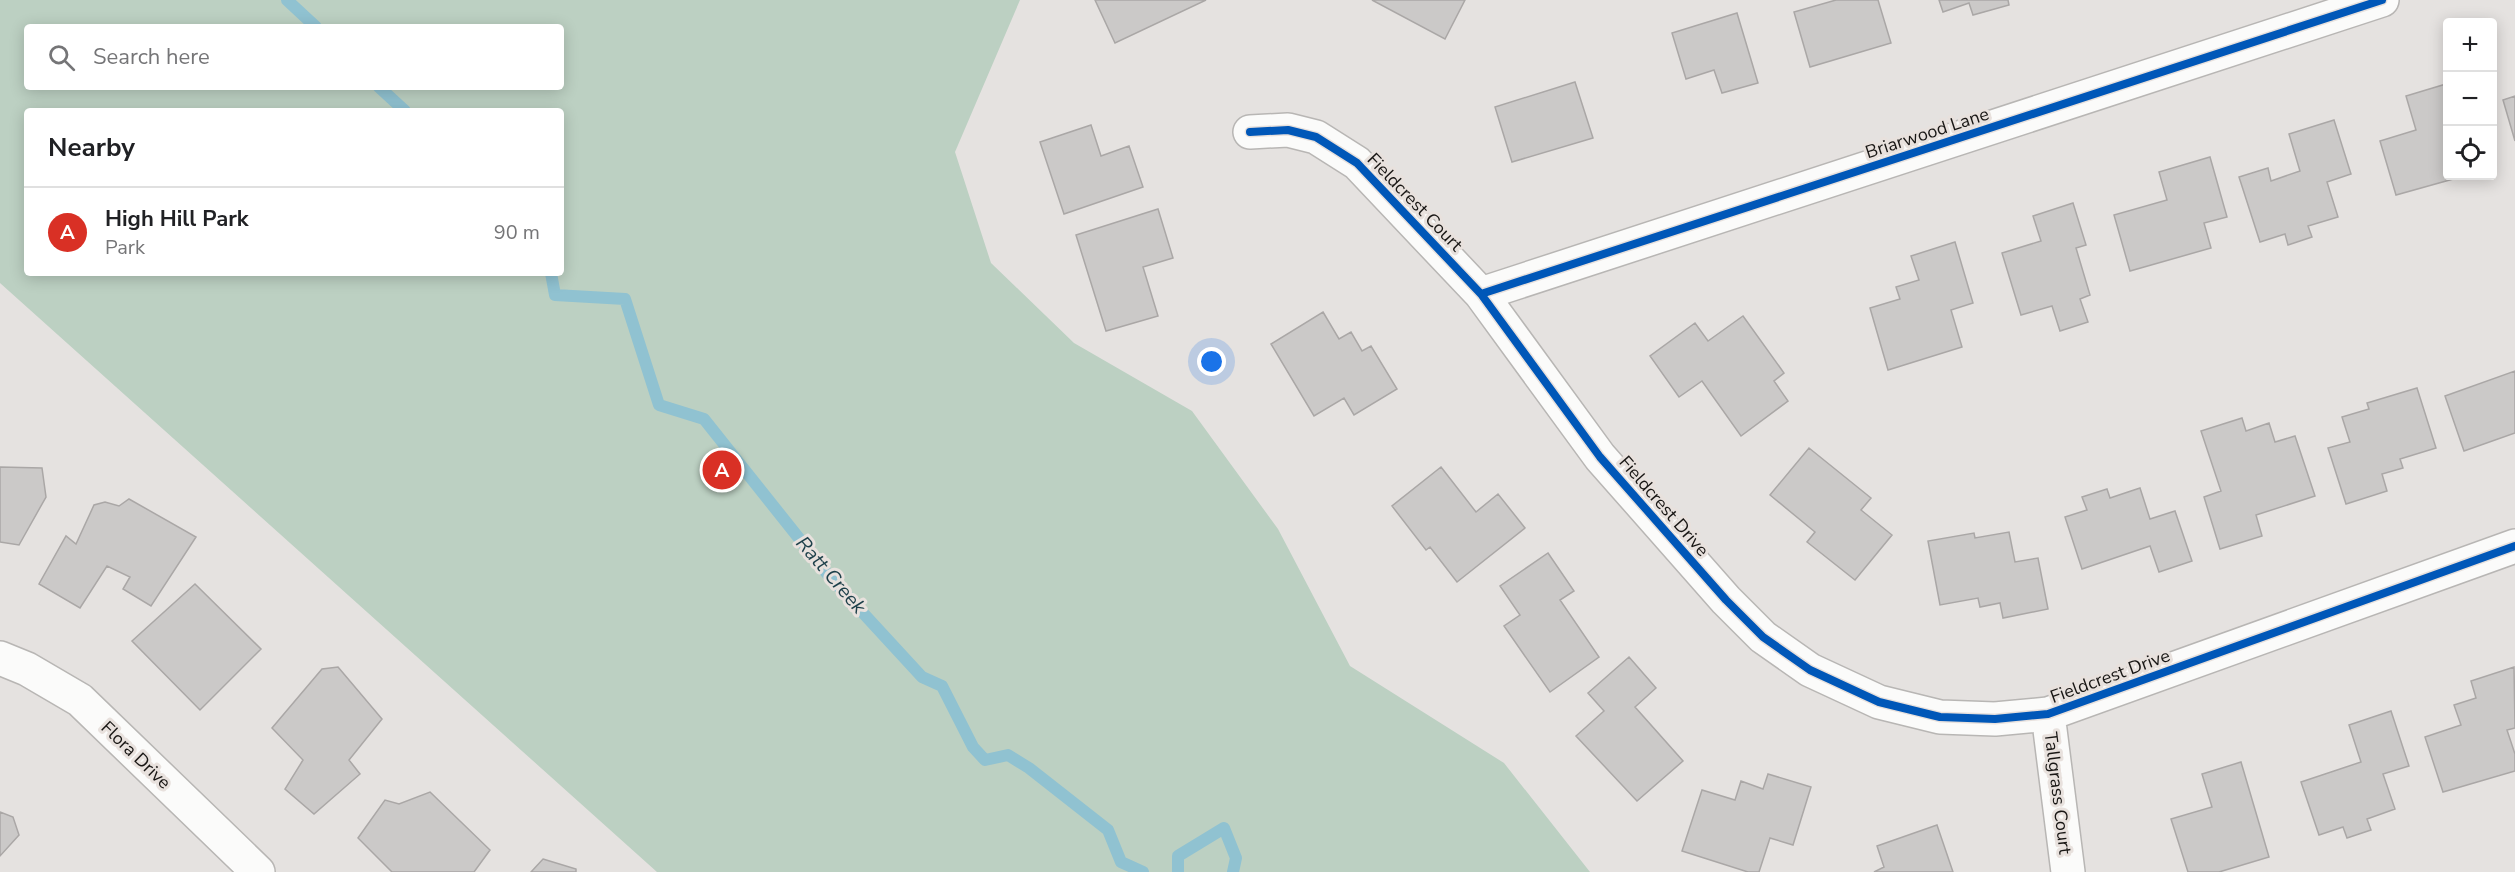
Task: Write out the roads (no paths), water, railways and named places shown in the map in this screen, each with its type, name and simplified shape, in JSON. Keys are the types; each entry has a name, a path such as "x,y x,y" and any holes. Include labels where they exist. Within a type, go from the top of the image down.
{"street":[{"name":"Briarwood Lane","path":"1481,294 2382,0"},
{"name":"Fieldcrest Court","path":"1250,132 1288,130 1316,137 1357,163 1481,294"},
{"name":"Fieldcrest Drive","path":"1481,294 1600,457 1726,600 1763,637 1810,670 1879,702 1940,717 1995,719 2048,714 2515,546"},
{"name":"Flora Drive","path":"0,658 27,669 80,700 258,872"},
{"name":"Tallgrass Court","path":"2048,714 2068,872"}],"waterway":[{"name":"Ratt Creek","path":"287,0 313,24"},
{"name":"Ratt Creek","path":"382,90 402,108"},
{"name":"Ratt Creek","path":"552,276 555,295 625,299 659,405 704,419 829,576 922,677 942,686 973,747 985,760 1008,755 1029,768 1108,830 1121,862 1143,872"},
{"name":"Ratt Creek","path":"1178,872 1178,856 1224,828 1236,858 1233,872"}],"place":[{"name":"High Hill Park","path":"722,470"}]}
